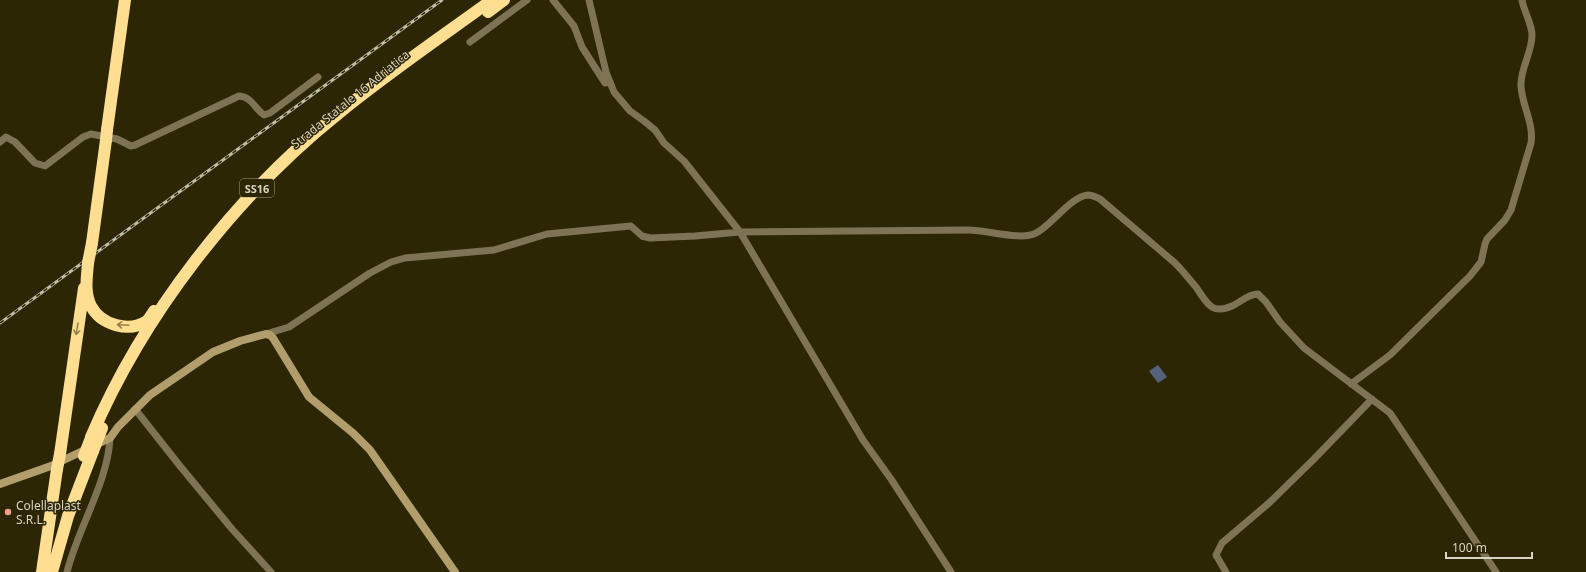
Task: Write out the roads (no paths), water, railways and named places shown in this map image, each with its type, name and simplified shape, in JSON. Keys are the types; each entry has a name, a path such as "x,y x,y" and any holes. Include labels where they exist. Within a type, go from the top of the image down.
{"highway":[{"path":"44,572 54,467 60,454 76,338 92,243 125,0"},
{"name":"Strada Statale 16 Adriatica","path":"52,572 88,453 91,437 121,376 142,339 177,286 217,234 236,210 280,164 338,114 492,0"},
{"name":"Strada Statale 16 Adriatica","path":"44,572 60,518 88,453 106,433 145,348 178,296 202,263 248,207 309,148 375,94 504,0"},
{"path":"88,263 87,295 90,306 98,316 110,324 123,326 136,325 148,320 193,256 217,234"}],"street":[{"path":"470,42 527,0"},
{"path":"553,0 574,26 582,47 600,76 605,83 610,82"},
{"path":"589,0 610,82 614,92 622,103 633,114 655,130 664,143 684,162 740,232 863,440 891,479 951,572"},
{"path":"1351,384 1390,355 1470,276 1481,262 1485,244 1488,239 1505,220 1511,210 1533,134 1521,87 1522,72 1527,60 1532,36 1522,0"},
{"path":"0,142 6,137 15,142 35,163 45,166 83,137 91,134 117,139 131,146 135,145 239,96 246,97 251,100 264,115 270,113 318,77"},
{"path":"0,484 54,467 106,433 118,427 150,394 213,352 240,341 289,327 370,273 391,262 405,258 494,250 547,234 627,226 631,226 642,236 650,238 740,232 969,230 1028,236 1042,230 1074,201 1087,195 1091,195 1100,199 1176,263 1188,276 1207,304 1216,309 1227,308 1250,295 1258,294 1266,302 1280,322 1304,348 1390,413 1496,572"},
{"path":"266,334 273,338 309,397 348,428 370,450 456,572"},
{"path":"1226,572 1216,555 1222,543 1269,503 1372,399"},
{"path":"135,409 228,524 271,572"},
{"path":"67,572 77,539 99,484 107,457 106,433"}],"water":[{"path":"1158,365 1167,377 1158,383 1149,371"}],"railway":[{"path":"0,323 442,0"}],"place":[{"name":"Colellaplast S.R.L.","path":"8,512"}]}
